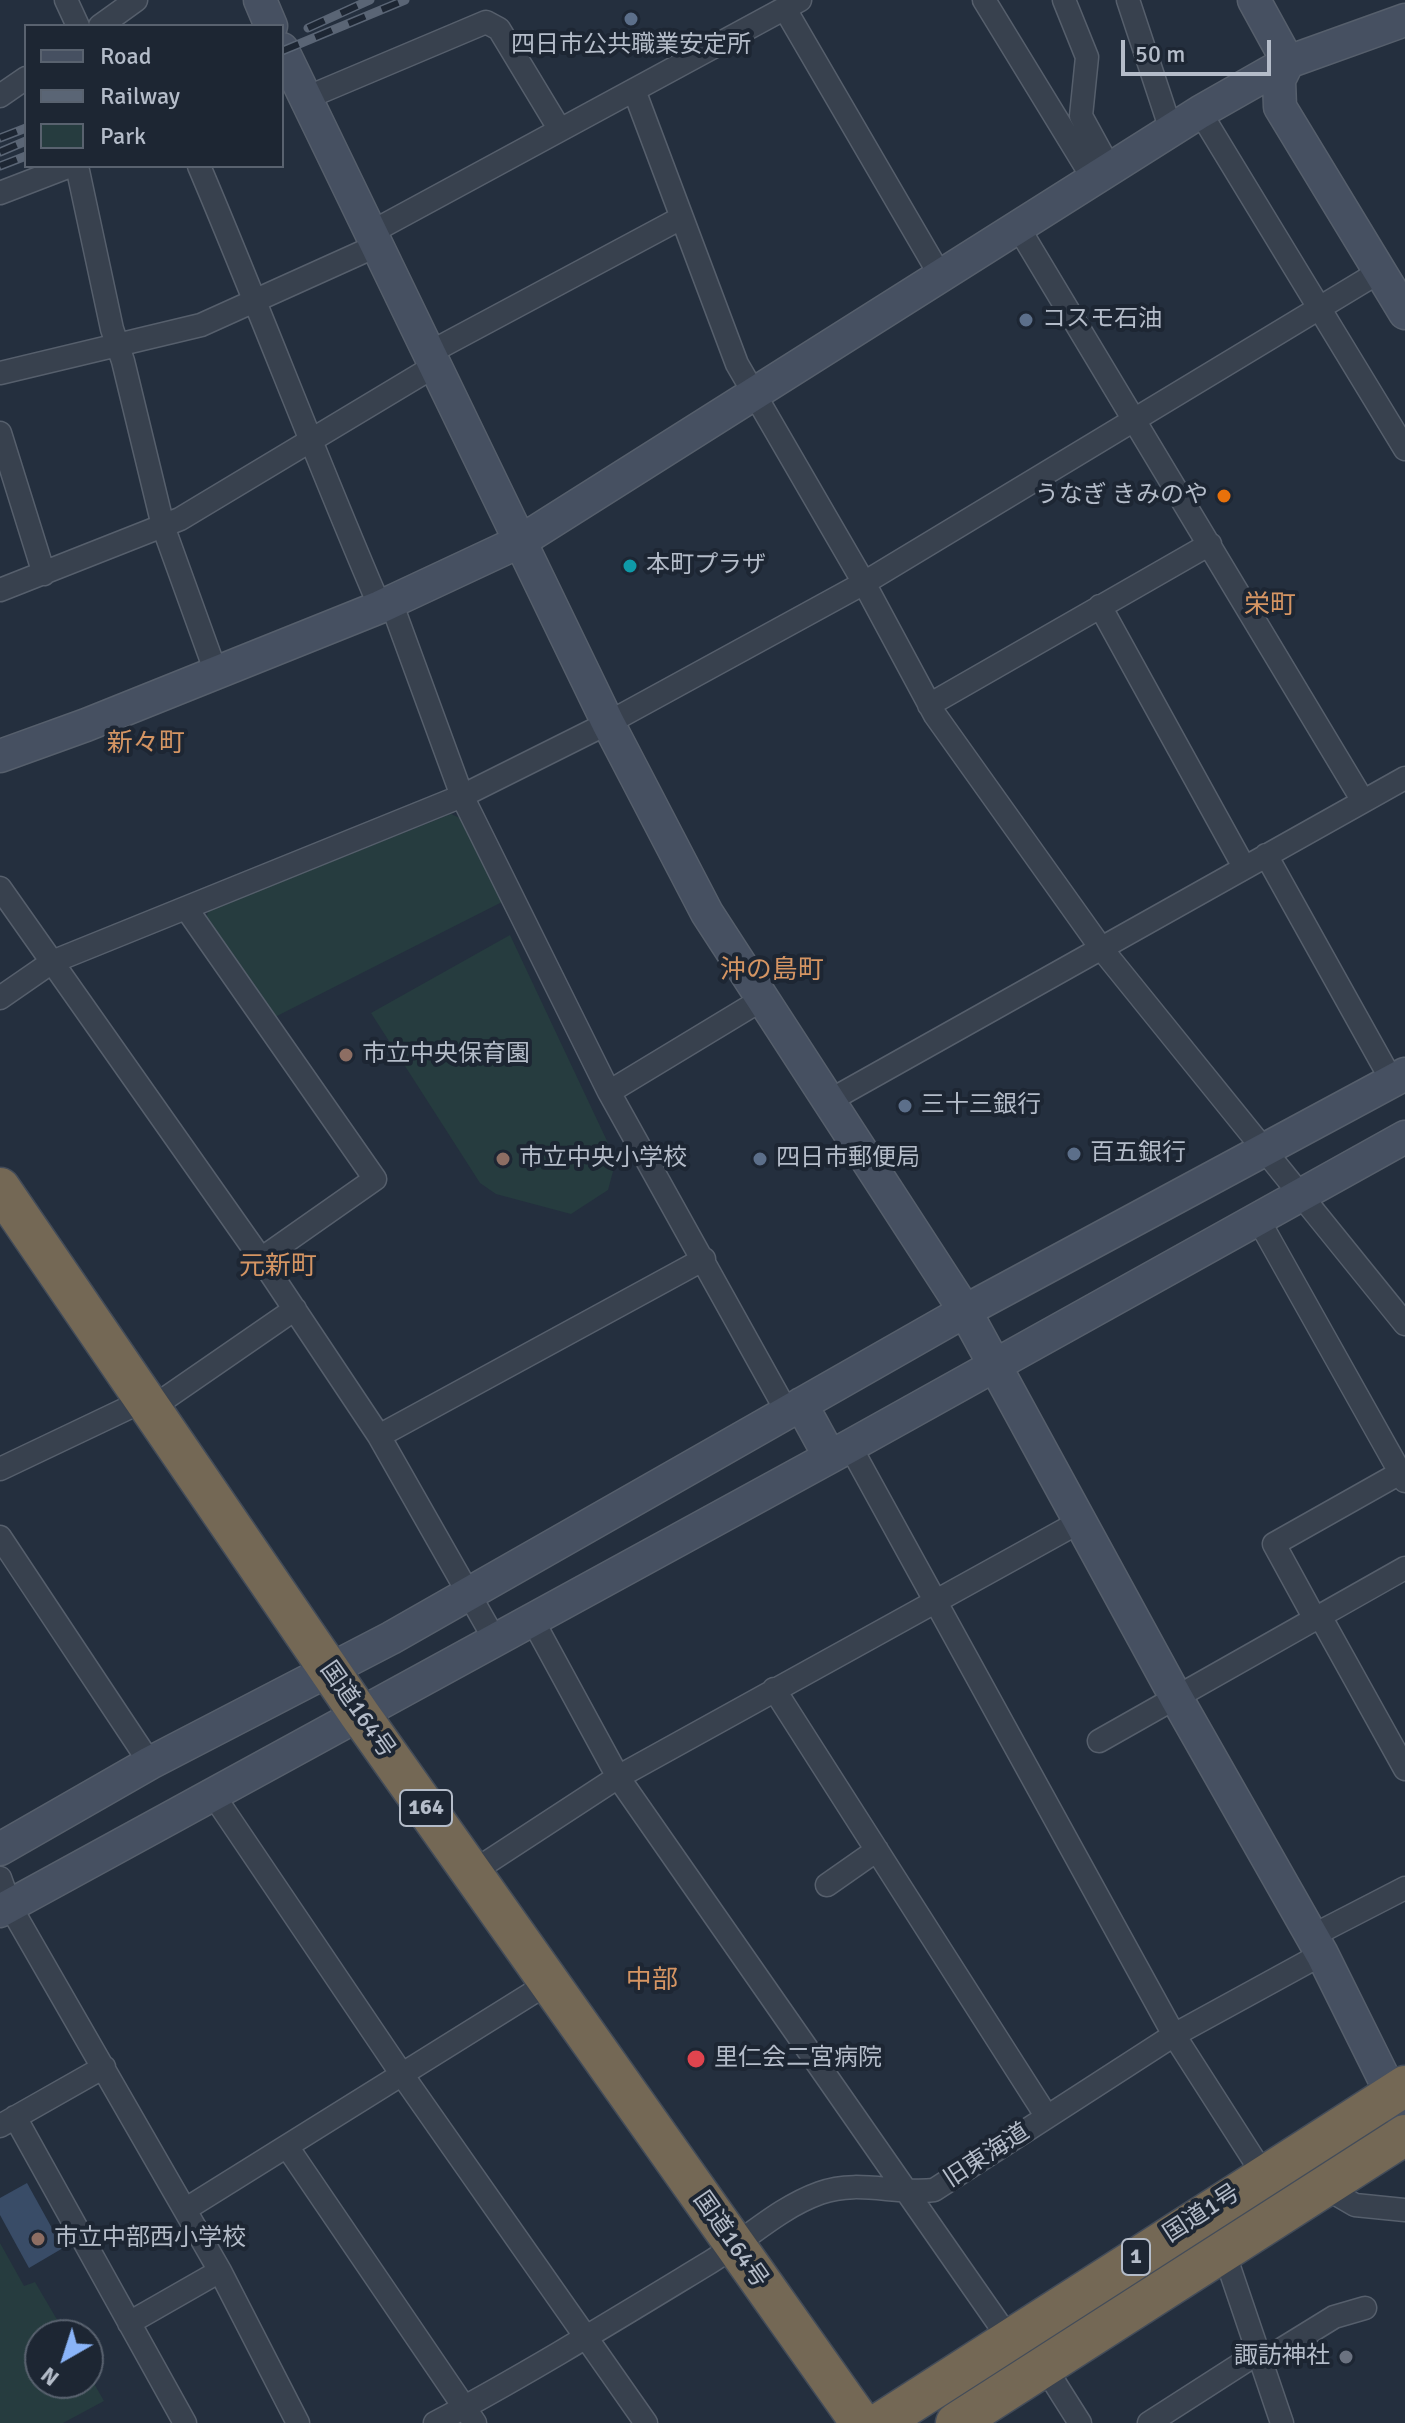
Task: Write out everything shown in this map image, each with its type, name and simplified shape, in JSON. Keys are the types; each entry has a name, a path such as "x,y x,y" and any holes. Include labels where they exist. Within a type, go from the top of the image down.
{"highway":[{"name":"国道164号","path":"0,1188 150,1403 360,1715 861,2423"},
{"name":"国道1号","path":"880,2423 1263,2174 1401,2100"},
{"name":"国道1号","path":"956,2423 1405,2135"}],"street":[{"path":"66,0 77,24"},
{"path":"103,24 136,0"},
{"path":"260,0 270,24"},
{"path":"984,0 1102,175"},
{"path":"1064,0 1087,57 1081,116 1102,175"},
{"path":"1128,0 1171,130"},
{"path":"1254,0 1288,62"},
{"path":"0,373 201,325 256,300 373,239 560,130 793,4 940,275"},
{"path":"0,756 86,725 215,670 385,605 521,541 1200,112 1288,62 1405,20"},
{"path":"560,130 499,29 486,22 291,73 608,723 707,913 965,1311 1401,2100"},
{"path":"1288,62 1279,80 1280,107 1405,313"},
{"path":"0,96 24,79"},
{"path":"634,90 737,364 752,395 864,583 929,705 1101,948 1405,1324"},
{"path":"1200,112 1405,449"},
{"path":"0,193 65,168"},
{"path":"77,168 117,344 163,526 215,670"},
{"path":"200,168 256,300 309,442 385,605 462,796 609,1092 794,1408 840,1451 936,1601 1174,2035 1263,2174"},
{"path":"0,590 163,526 309,442 430,360 681,218"},
{"path":"1018,227 1363,801"},
{"path":"0,998 52,962 462,796 608,723 864,583 1379,272"},
{"path":"0,433 44,574"},
{"path":"929,705 1210,544"},
{"path":"1100,606 1244,867"},
{"path":"829,1101 1363,801 1403,784"},
{"path":"0,1849 150,1763 469,1594 965,1311 1398,1078 1266,855"},
{"path":"0,888 261,1259 379,1436 495,1640"},
{"path":"186,908 375,1179 261,1259"},
{"path":"609,1092 761,1000"},
{"path":"298,2423 186,2209 3,1898 214,1796 1405,1137"},
{"path":"1258,1219 1403,1477 1274,1544 1405,1769"},
{"path":"379,1436 704,1259"},
{"path":"0,1469 150,1403 295,1309"},
{"path":"471,1873 618,1777 1081,1521"},
{"path":"0,1537 150,1763"},
{"path":"1099,1741 1405,1568"},
{"path":"532,1619 618,1777 1010,2340"},
{"path":"774,1689 1047,2117"},
{"path":"214,1796 403,2076 646,2423"},
{"path":"827,1885 877,1850"},
{"name":"旧東海道","path":"435,2423 470,2415 586,2335 734,2246 778,2215 821,2192 864,2184 908,2193 934,2190 1405,1888"},
{"path":"186,2209 550,1982"},
{"path":"104,2067 8,2122 129,2323 185,2423"},
{"path":"288,2148 470,2415"},
{"path":"1324,2187 1355,2205 1405,2210"},
{"path":"1224,2252 1282,2423"},
{"path":"129,2323 220,2271"},
{"path":"1149,2423 1259,2357 1334,2317 1365,2308"},
{"path":"1044,2366 1080,2423"}],"green space":[{"path":"451,814 460,818 502,902 273,1018 206,922 208,911"},
{"path":"510,935 616,1160 608,1190 571,1214 496,1194 480,1183 371,1013"},
{"path":"0,2243 24,2286 35,2282 57,2319 24,2319 24,2399 104,2401 63,2423 0,2423"}],"water":[{"path":"27,2183 63,2248 29,2268 0,2215 0,2198"}],"railway":[{"path":"308,28 370,0"},
{"path":"284,50 405,0"},
{"path":"0,138 24,129"},
{"path":"0,152 24,142"},
{"path":"0,166 24,157"}],"place":[{"name":"四日市公共職業安定所","path":"631,19"},
{"name":"コスモ石油","path":"1026,320"},
{"name":"うなぎ きみのや","path":"1224,496"},
{"name":"本町プラザ","path":"630,566"},
{"name":"市立中央保育園","path":"346,1055"},
{"name":"三十三銀行","path":"905,1106"},
{"name":"百五銀行","path":"1074,1154"},
{"name":"市立中央小学校","path":"503,1159"},
{"name":"四日市郵便局","path":"760,1159"},
{"name":"里仁会二宮病院","path":"696,2059"},
{"name":"市立中部西小学校","path":"38,2239"},
{"name":"諏訪神社","path":"1346,2357"}],"district":[{"name":"栄町","path":"1270,606"},
{"name":"新々町","path":"146,744"},
{"name":"沖の島町","path":"772,971"},
{"name":"元新町","path":"278,1267"},
{"name":"中部","path":"652,1981"}]}
